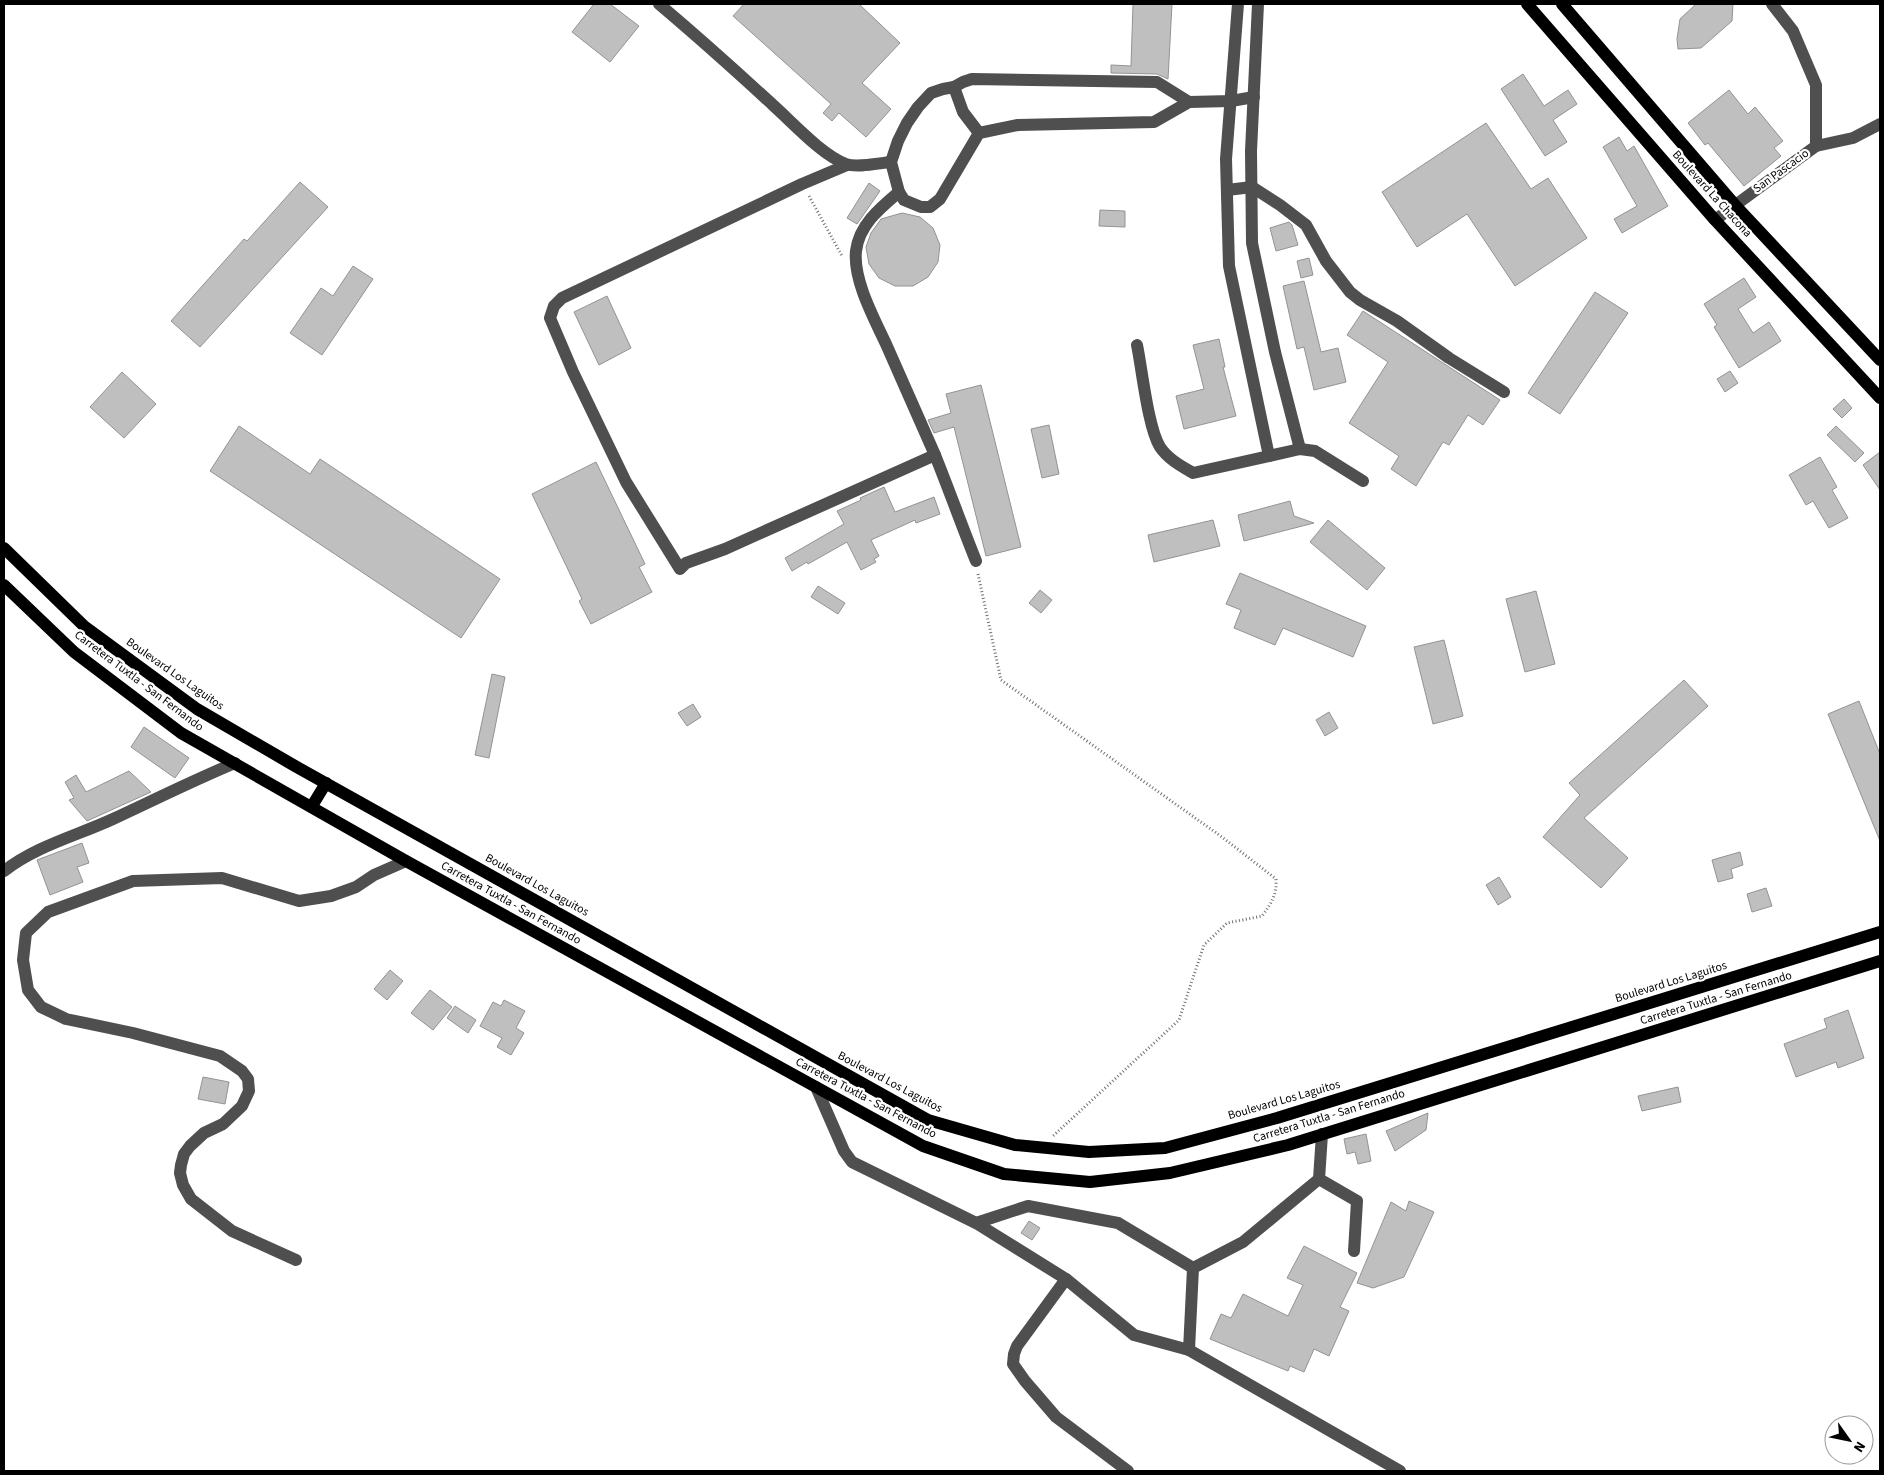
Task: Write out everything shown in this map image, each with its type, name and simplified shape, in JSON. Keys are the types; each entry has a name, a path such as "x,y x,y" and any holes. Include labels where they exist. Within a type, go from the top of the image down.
{"main road":[{"name":"Boulevard La Chacona","path":"1527,4 1716,220 1880,398"},
{"name":"Boulevard La Chacona","path":"1562,4 1735,205 1880,360"},
{"name":"Boulevard Los Laguitos","path":"4,548 84,626 198,709 326,783 928,1120 1015,1145 1090,1152 1165,1148 1277,1118 1880,932"},
{"name":"Carretera Tuxtla - San Fernando","path":"4,585 74,652 181,733 406,861 922,1146 1004,1174 1090,1182 1170,1172 1288,1145 1880,961"},
{"path":"312,806 326,783"}],"street":[{"path":"659,4 810,139 833,157 847,164"},
{"path":"1238,4 1226,159 1228,266 1269,456"},
{"path":"1258,4 1254,97 1252,242 1274,352 1300,449"},
{"path":"1772,4 1792,31 1816,85 1816,146"},
{"path":"1189,102 1157,82 972,79 954,88 931,93 918,107 898,141 891,162 899,192 904,200 930,207 940,199 979,133 1018,125 1154,122 1189,102 1231,101 1254,97"},
{"path":"954,88 963,112 979,133"},
{"name":"San Pascacio","path":"1716,220 1816,146 1853,138 1880,124"},
{"path":"891,162 847,164 802,184 562,298 554,306 550,318 554,331 626,482 680,569 686,563 725,549 935,455"},
{"path":"1227,190 1252,187 1280,205 1306,226 1326,261 1355,296 1397,321 1449,358 1504,392"},
{"path":"899,192 878,209 868,221 860,235 856,251 856,266 866,300 935,455 976,561"},
{"path":"1137,345 1153,427 1160,446 1174,462 1193,473 1300,449 1315,451 1363,481"},
{"path":"4,871 18,860 44,847 112,819 185,784 235,763"},
{"path":"296,1260 232,1231 191,1199 183,1185 180,1173 184,1154 204,1133 222,1124 242,1106 249,1091 248,1079 242,1071 220,1056 133,1033 66,1019 41,1007 28,990 23,960 26,932 48,912 133,880 222,878 299,901 331,896 356,887 374,875 406,861"},
{"path":"816,1087 844,1151 852,1162 976,1223 1066,1279 1134,1335 1190,1350 1400,1471"},
{"path":"1193,1268 1243,1242 1319,1179 1322,1134"},
{"path":"1319,1179 1357,1201 1354,1251"},
{"path":"976,1223 1028,1206 1118,1223 1193,1268"},
{"path":"1190,1350 1193,1268"},
{"path":"1066,1279 1016,1346 1013,1364 1056,1417 1128,1471"}],"path":[{"path":"802,184 844,258"},
{"path":"976,561 1001,680 1222,837 1276,879 1277,889 1273,902 1262,916 1227,923 1204,945 1179,1020 1040,1148"}],"building":[{"path":"594,4 610,4 639,26 610,62 572,32"},
{"path":"744,4 859,4 900,43 862,83 891,109 866,137 839,113 832,121 823,113 831,104 733,16"},
{"path":"1133,4 1172,4 1168,79 1157,74 1111,73 1111,65 1131,66"},
{"path":"1696,4 1733,4 1732,21 1701,48 1678,49 1677,39 1680,19"},
{"path":"1523,74 1544,106 1568,90 1577,104 1553,120 1567,142 1545,156 1501,89"},
{"path":"1729,90 1748,114 1755,107 1783,141 1774,148 1781,156 1744,186 1708,143 1705,145 1688,123"},
{"path":"1486,123 1531,189 1548,178 1587,238 1515,286 1467,214 1417,247 1382,192"},
{"path":"1619,137 1627,151 1634,146 1668,206 1622,233 1614,219 1637,206 1603,147"},
{"path":"300,182 328,207 200,347 171,321 244,239 247,241"},
{"path":"869,183 880,191 857,224 847,218"},
{"path":"1100,210 1125,211 1125,227 1099,226"},
{"path":"902,213 920,217 933,228 940,245 938,262 928,277 913,286 895,286 879,278 869,264 866,247 871,233 881,219"},
{"path":"1289,222 1292,225 1298,245 1276,251 1270,228"},
{"path":"1309,258 1313,275 1301,278 1297,261"},
{"path":"353,266 373,279 322,355 290,333 321,288 333,296"},
{"path":"1744,278 1756,297 1738,309 1753,333 1769,322 1781,341 1739,368 1714,327 1717,325 1704,304"},
{"path":"1304,281 1321,352 1338,348 1346,382 1314,390 1304,347 1297,349 1283,286"},
{"path":"1595,292 1628,313 1560,414 1528,393"},
{"path":"607,296 631,348 599,365 574,312"},
{"path":"1363,311 1500,400 1483,425 1468,415 1449,445 1443,442 1416,486 1391,469 1399,456 1349,423 1388,362 1347,335"},
{"path":"1219,339 1225,367 1223,367 1236,416 1184,429 1176,396 1204,389 1193,345"},
{"path":"1730,371 1738,383 1725,392 1717,379"},
{"path":"122,372 156,404 124,438 90,407"},
{"path":"981,385 1021,547 986,556 954,427 934,433 928,420 951,413 946,394"},
{"path":"1844,399 1852,408 1842,418 1833,409"},
{"path":"1049,425 1059,474 1042,478 1031,429"},
{"path":"239,426 310,474 320,459 500,579 461,638 210,471"},
{"path":"1836,426 1864,453 1855,462 1827,435"},
{"path":"1880,452 1880,490 1863,465"},
{"path":"1820,457 1837,487 1832,490 1848,518 1829,528 1813,501 1806,505 1789,475"},
{"path":"596,462 645,564 639,567 652,592 591,624 579,601 582,599 532,494"},
{"path":"884,487 895,512 934,497 940,514 916,523 915,520 871,540 879,556 874,559 876,562 861,570 847,542 792,571 785,558 844,524 837,511"},
{"path":"1290,501 1294,516 1314,523 1244,541 1238,515"},
{"path":"1213,520 1220,546 1154,562 1148,535"},
{"path":"1328,520 1385,568 1367,590 1310,542"},
{"path":"1240,573 1366,626 1353,657 1283,628 1275,645 1234,628 1241,610 1226,604"},
{"path":"818,586 845,603 838,614 811,597"},
{"path":"1040,590 1052,600 1041,613 1029,603"},
{"path":"1536,591 1555,664 1525,672 1506,599"},
{"path":"1444,640 1463,716 1433,724 1414,647"},
{"path":"492,674 505,677 489,758 475,755"},
{"path":"1684,680 1708,706 1584,818 1628,858 1601,888 1543,837 1580,795 1569,783"},
{"path":"1859,701 1880,754 1880,841 1828,714"},
{"path":"693,704 701,717 687,726 678,713"},
{"path":"1329,712 1338,728 1325,736 1316,720"},
{"path":"144,727 189,758 175,778 131,747"},
{"path":"129,771 151,792 87,821 69,800 74,798 65,782 76,775 86,792"},
{"path":"82,843 89,863 77,867 83,882 50,895 37,860"},
{"path":"1740,852 1743,865 1731,869 1733,878 1718,882 1712,860"},
{"path":"1499,877 1511,897 1498,905 1486,885"},
{"path":"1766,888 1772,906 1752,912 1747,894"},
{"path":"390,970 403,981 387,1000 374,989"},
{"path":"430,990 452,1007 433,1030 411,1013"},
{"path":"504,1000 525,1011 516,1028 524,1033 511,1055 497,1047 502,1038 480,1026 493,1002 501,1006"},
{"path":"455,1006 476,1020 468,1033 447,1018"},
{"path":"1848,1010 1864,1058 1838,1068 1836,1062 1796,1077 1784,1044 1827,1028 1824,1019"},
{"path":"203,1077 229,1082 225,1104 198,1099"},
{"path":"1678,1087 1681,1102 1642,1111 1638,1096"},
{"path":"1428,1113 1426,1130 1395,1151 1386,1131"},
{"path":"1366,1134 1371,1161 1358,1164 1355,1152 1347,1154 1344,1139"},
{"path":"1409,1201 1434,1212 1404,1277 1373,1288 1357,1283 1391,1202 1406,1211"},
{"path":"1029,1221 1040,1228 1032,1240 1021,1233"},
{"path":"1304,1246 1357,1273 1340,1307 1349,1311 1329,1356 1314,1349 1304,1372 1290,1366 1288,1371 1210,1339 1221,1314 1231,1318 1243,1294 1288,1316 1303,1285 1287,1278"}]}
